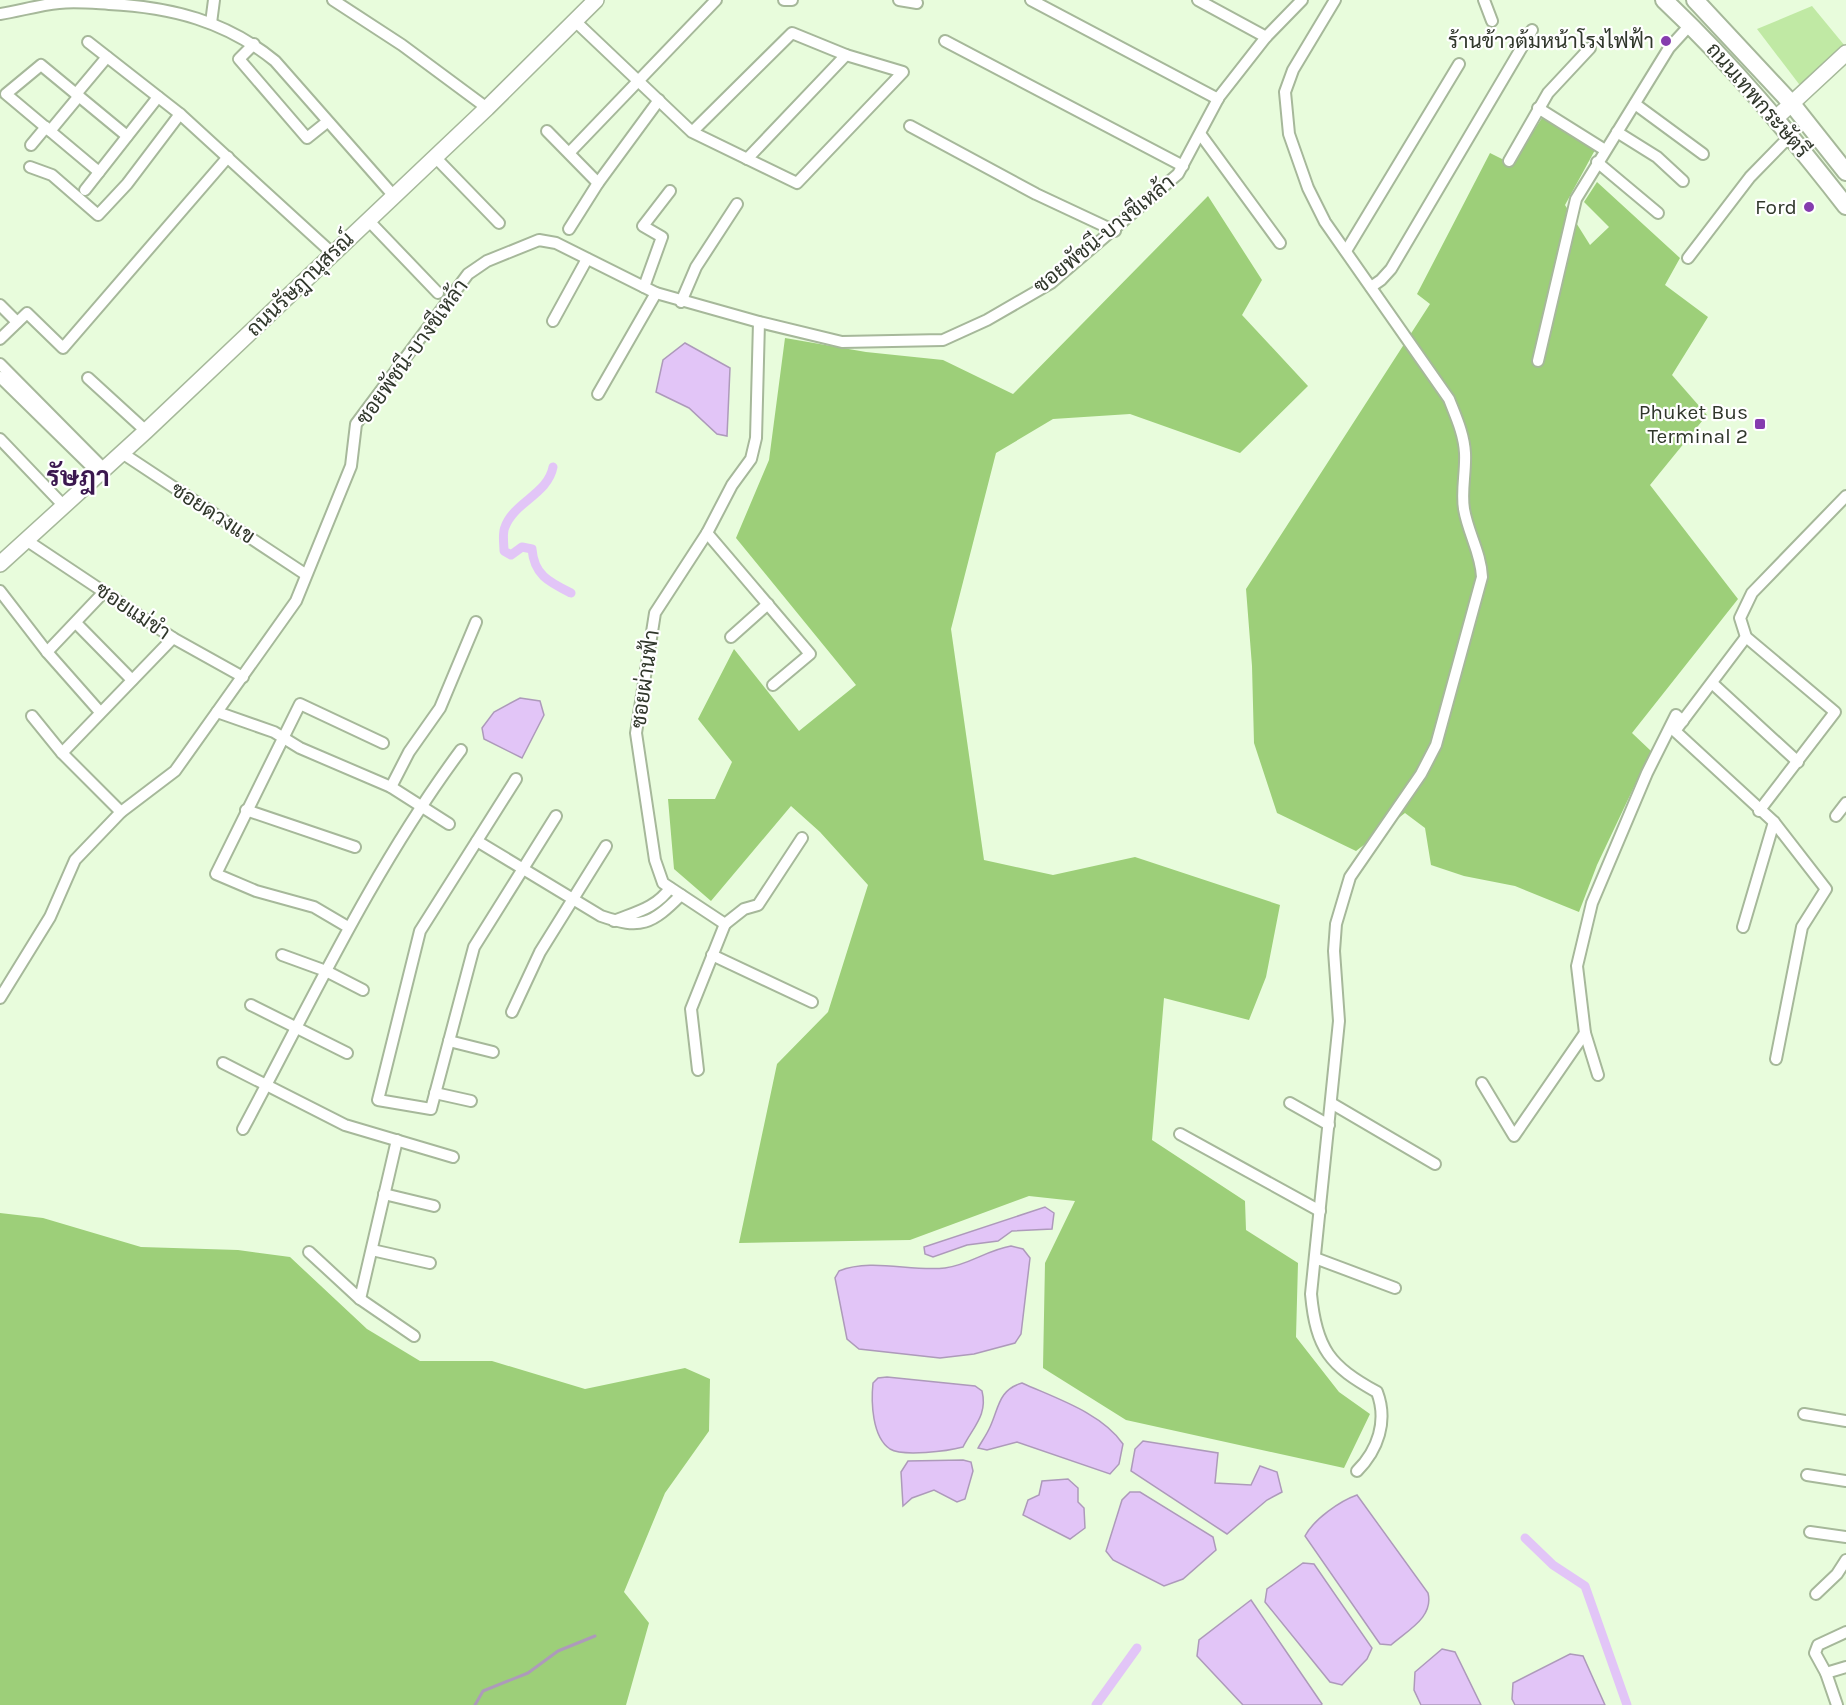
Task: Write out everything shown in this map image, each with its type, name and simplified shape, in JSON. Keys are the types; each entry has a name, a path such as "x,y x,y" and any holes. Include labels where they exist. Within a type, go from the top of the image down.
{"main road":[{"name":"ถนนเทพกระษัตรี","path":"1664,0 1776,118 1846,206"},
{"name":"ถนนเทพกระษัตรี","path":"1695,0 1792,105 1846,172"}],"street":[{"path":"211,23 214,0"},
{"path":"333,0 402,45 487,108"},
{"name":"ถนนรัษฎานุสรณ์","path":"0,564 146,431 487,108 596,0"},
{"path":"570,153 716,0"},
{"path":"784,0 792,0"},
{"path":"899,0 917,3"},
{"path":"1032,0 1218,99"},
{"path":"1198,0 1266,37"},
{"name":"ซอยพัชนี-บางชีเหล้า","path":"0,998 50,916 75,860 122,812 175,771 296,601 305,574 351,466 356,424 468,274 487,261 539,240 556,243 656,293 681,302 759,322 842,342 943,340 987,320 1051,283 1115,231 1178,174 1201,135 1218,99 1266,37 1302,0"},
{"path":"1335,0 1293,70 1285,92 1289,134 1308,188 1325,222 1449,399 1461,429 1465,452 1464,506 1468,527 1481,563 1482,577 1436,745 1421,774 1350,877 1336,924 1334,951 1340,1021 1311,1294 1314,1320 1329,1359 1351,1378 1377,1392 1382,1403 1381,1426 1372,1455 1357,1471"},
{"path":"1484,0 1492,21"},
{"path":"0,14 59,1 157,8 188,14 211,23 254,44 275,61 393,195"},
{"path":"576,21 692,132 797,183 903,72 846,55 792,33 692,132"},
{"path":"1538,361 1576,199 1669,48 1690,25"},
{"path":"1371,287 1391,269 1532,30"},
{"path":"945,41 1183,166"},
{"path":"88,42 180,114 332,253"},
{"path":"254,44 239,59 307,138 327,122"},
{"path":"1509,161 1548,93 1590,48"},
{"path":"1776,118 1846,53"},
{"path":"747,159 846,55"},
{"path":"32,145 77,95 107,57"},
{"path":"99,172 6,94 41,64 127,136"},
{"path":"1346,251 1459,64"},
{"path":"85,190 158,97"},
{"path":"569,229 598,183 659,100"},
{"path":"1635,104 1703,154"},
{"path":"1538,108 1605,150"},
{"path":"30,167 52,175 98,215 127,184 180,114"},
{"path":"910,126 1036,194 1115,231"},
{"path":"547,131 598,183"},
{"path":"1617,132 1657,157 1683,182"},
{"path":"1201,135 1280,243"},
{"path":"1688,258 1750,177 1791,135"},
{"path":"0,339 27,313 63,348 228,157"},
{"path":"435,157 499,223"},
{"path":"1598,162 1658,213"},
{"path":"644,287 662,237 644,226 670,191"},
{"path":"681,302 696,267 737,204"},
{"path":"368,220 438,293"},
{"path":"552,321 587,259"},
{"path":"598,394 656,293"},
{"path":"0,305 18,322"},
{"name":"ซอยผ่านฟ้า","path":"725,924 663,883 655,860 636,733 655,613 707,534 732,484 751,459 756,438 759,322"},
{"path":"0,364 101,471"},
{"path":"0,377 101,471"},
{"path":"88,378 146,431"},
{"path":"0,439 63,505"},
{"name":"ซอยดวงแข","path":"122,453 305,574"},
{"path":"1759,811 1834,712 1746,637 1740,618 1752,593 1846,496"},
{"path":"707,534 810,654 773,686"},
{"name":"ซอยแม่ขำ","path":"26,540 173,638 243,677"},
{"path":"0,591 47,652 100,712"},
{"path":"47,652 104,592"},
{"path":"731,637 768,604"},
{"path":"391,787 409,752 440,708 476,622"},
{"path":"76,623 132,680"},
{"path":"1746,637 1676,731 1759,811 1774,822 1826,888 1802,927 1776,1059"},
{"path":"62,753 173,638"},
{"path":"1712,683 1798,762"},
{"path":"348,927 314,907 256,891 216,874 300,704 383,743"},
{"path":"217,712 274,732 360,776 391,787 449,824"},
{"path":"1598,1075 1586,1033 1577,966 1592,903 1647,773 1676,715 1683,721"},
{"path":"32,717 62,753 122,812"},
{"path":"243,1128 348,927 420,805 461,750"},
{"path":"516,779 420,931 378,1100 431,1109 474,947 556,816"},
{"path":"1836,816 1846,803"},
{"path":"246,810 355,847"},
{"path":"1743,927 1774,822"},
{"path":"698,1070 691,1009 725,924 744,909 758,905 802,838"},
{"path":"477,841 601,916 629,925 650,920 665,911 681,895"},
{"path":"512,1012 540,952 606,846"},
{"path":"614,921 649,908 662,900 670,888"},
{"path":"282,955 326,971 363,990"},
{"path":"712,955 812,1002"},
{"path":"251,1005 347,1053"},
{"path":"1482,1083 1514,1136 1586,1033"},
{"path":"449,1041 493,1052"},
{"path":"223,1063 345,1125 453,1157"},
{"path":"435,1094 471,1101"},
{"path":"1290,1103 1329,1125"},
{"path":"1331,1103 1435,1164"},
{"path":"1180,1134 1320,1211"},
{"path":"360,1299 397,1140"},
{"path":"384,1194 434,1206"},
{"path":"372,1250 430,1263"},
{"path":"309,1251 360,1299 414,1336"},
{"path":"1315,1258 1395,1288"},
{"path":"1804,1414 1846,1421"},
{"path":"1807,1475 1846,1481"},
{"path":"1809,1532 1846,1537"},
{"path":"1816,1594 1838,1574 1846,1560"},
{"path":"1837,1705 1826,1673 1815,1653 1818,1645 1846,1632"},
{"path":"1826,1673 1846,1667"}],"green space":[{"path":"1812,6 1845,46 1802,88 1757,29"},
{"path":"1542,118 1595,150 1565,205 1590,245 1609,227 1584,202 1597,182 1680,258 1665,285 1708,317 1672,375 1707,415 1650,485 1738,599 1632,733 1651,751 1597,865 1579,912 1515,886 1464,876 1431,865 1425,828 1405,813 1356,851 1277,813 1254,743 1252,666 1246,589 1430,304 1417,294 1490,153 1512,164"},
{"path":"1208,196 1262,280 1242,315 1308,386 1240,453 1130,414 1053,419 996,453 951,629 984,860 1053,875 1135,857 1280,905 1266,977 1249,1020 1164,998 1152,1140 1245,1201 1246,1230 1298,1263 1296,1337 1339,1392 1370,1414 1344,1468 1126,1420 1043,1368 1045,1263 1075,1201 1029,1196 910,1240 739,1243 777,1064 828,1012 868,885 820,832 791,806 711,901 674,869 668,799 715,799 732,762 698,719 734,649 799,731 856,685 736,538 769,460 785,338 866,352 943,360 1013,394"},
{"path":"0,1213 43,1218 141,1247 238,1250 290,1257 367,1329 420,1361 492,1361 585,1389 685,1368 710,1379 709,1431 665,1493 624,1592 649,1623 626,1705 0,1705"}],"shaded area":[{"path":"685,343 730,368 727,436 717,434 689,408 656,392 663,360"},
{"path":"520,698 540,701 544,715 522,758 484,739 482,728 494,712"},
{"path":"1045,1207 1054,1213 1052,1229 1012,1231 998,1241 967,1245 933,1257 925,1254 924,1247"},
{"path":"1011,1246 1023,1249 1030,1258 1021,1334 1015,1343 974,1354 940,1358 859,1349 847,1339 835,1278 839,1271 852,1267 878,1265 945,1268"},
{"path":"878,1378 975,1386 982,1391 981,1414 963,1447 915,1453 890,1449 879,1436 876,1428 872,1391 873,1383"},
{"path":"1022,1383 1091,1415 1114,1433 1123,1444 1119,1464 1110,1474 1017,1442 987,1450 978,1448 989,1430 1004,1395 1014,1386"},
{"path":"1143,1441 1218,1453 1215,1483 1251,1485 1260,1466 1277,1472 1282,1492 1267,1500 1227,1534 1131,1471 1135,1449"},
{"path":"963,1460 971,1462 973,1471 965,1499 957,1502 934,1490 912,1498 903,1506 901,1472 908,1461"},
{"path":"1068,1479 1078,1488 1078,1502 1084,1508 1085,1528 1070,1539 1023,1515 1028,1500 1039,1495 1042,1481"},
{"path":"1130,1492 1140,1492 1213,1537 1216,1550 1183,1579 1164,1586 1113,1560 1106,1551 1122,1500"},
{"path":"1357,1495 1428,1593 1429,1602 1423,1616 1391,1645 1380,1644 1305,1536 1328,1511"},
{"path":"1303,1563 1314,1564 1372,1648 1367,1659 1342,1685 1330,1682 1265,1602 1267,1589"},
{"path":"1251,1600 1321,1705 1243,1705 1197,1656 1199,1640"},
{"path":"1442,1649 1455,1652 1481,1705 1421,1705 1414,1690 1415,1672"},
{"path":"1570,1654 1583,1656 1605,1705 1515,1705 1512,1699 1513,1683"}],"waterway":[{"path":"553,467 545,484 509,518 504,532 504,551 511,555 522,547 532,549 533,558 544,577 571,593"},
{"path":"1525,1538 1553,1565 1585,1586 1627,1705"},
{"path":"475,1705 483,1691 528,1673 558,1651 595,1636"},
{"path":"1096,1705 1137,1648"}],"place":[{"name":"ร้านข้าวต้มหน้าโรงไฟฟ้า","path":"1666,41"},
{"name":"Ford","path":"1809,207"},
{"name":"Phuket Bus Terminal 2","path":"1760,424"}],"district":[{"name":"รัษฎา","path":"78,477"}]}
